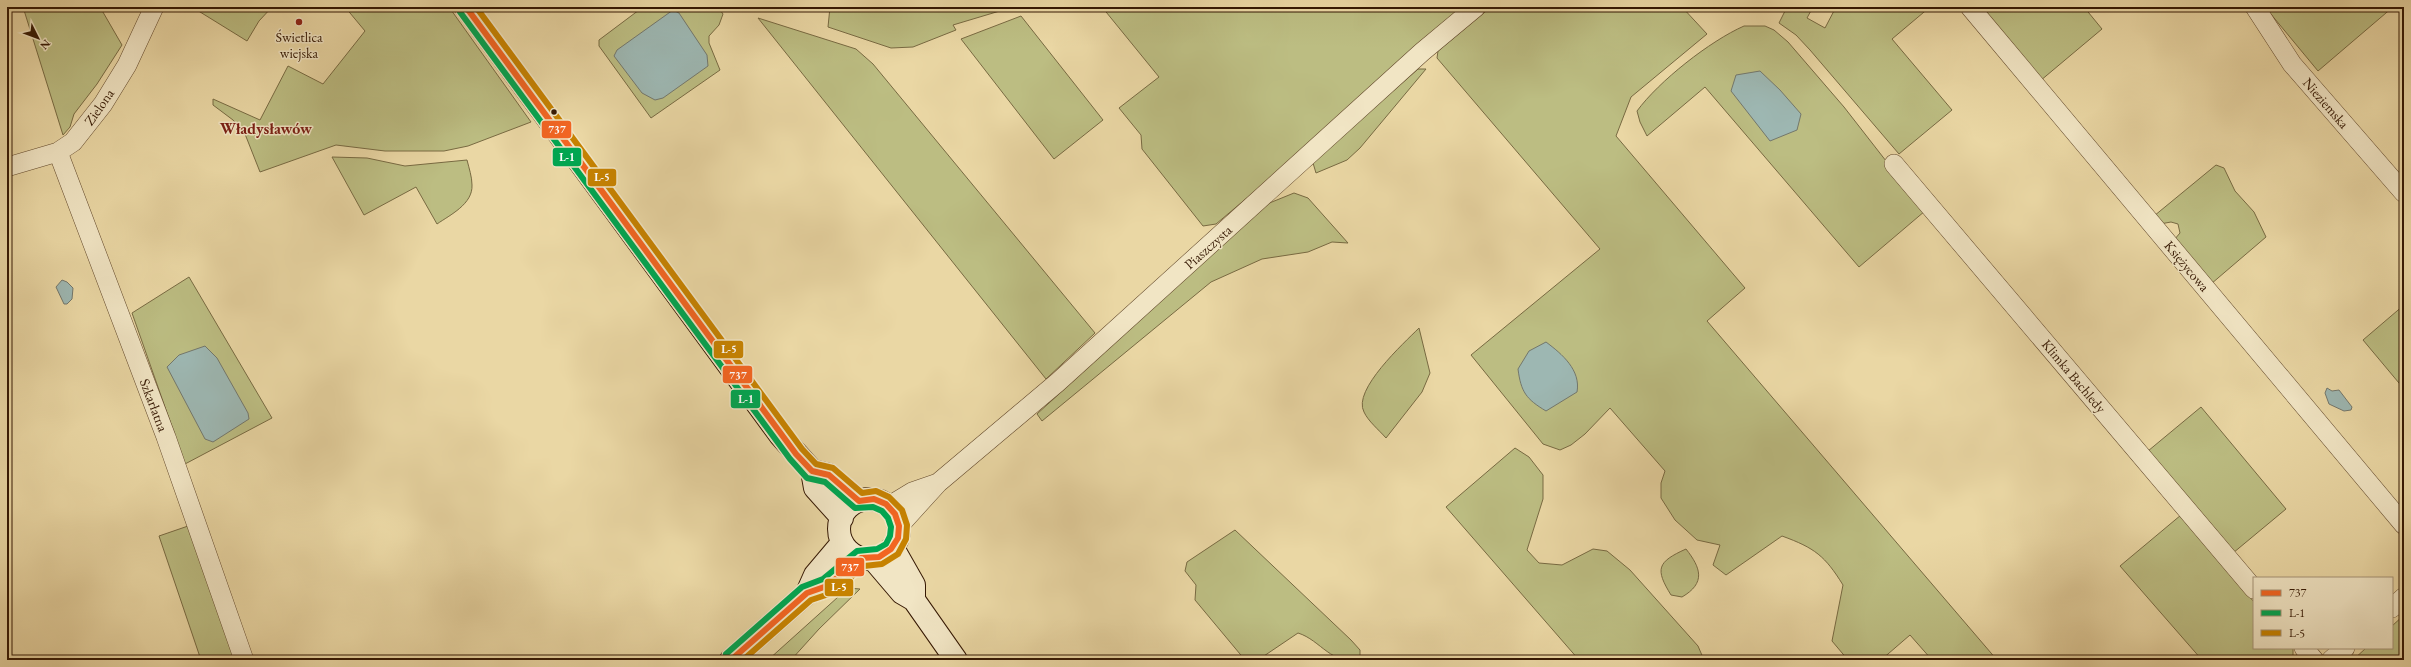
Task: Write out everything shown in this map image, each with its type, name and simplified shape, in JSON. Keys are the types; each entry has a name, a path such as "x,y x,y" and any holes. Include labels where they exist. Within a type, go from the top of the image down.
{"street":[{"name":"Zielona","path":"7,167 58,152 73,142 106,98 127,65 154,7"},
{"path":"466,7 780,435 812,471 815,488 842,518"},
{"name":"Piaszczysta","path":"899,526 938,483 1053,387 1422,52 1476,7"},
{"name":"Księżycowa","path":"1970,7 2404,525"},
{"name":"Nieziemska","path":"2255,7 2292,64 2404,193"},
{"name":"Szkarłatna","path":"58,152 166,437 244,660"},
{"name":"Klimka Bachledy","path":"1894,164 2253,588"},
{"path":"812,471 829,475 859,501"},
{"name":"Piaszczysta","path":"889,506 912,492 938,483"},
{"path":"731,660 807,594 827,586 867,559 886,554 893,548 897,540 899,526 895,513 889,506 872,499 859,501 847,509 839,528 842,542 853,554 867,559 902,593 914,600 956,660"},
{"path":"807,594 815,576 842,542"},
{"path":"893,548 914,585 914,600"},
{"path":"2393,607 2404,597"},
{"path":"2305,649 2314,660"},
{"path":"2331,660 2344,649"}],"green space":[{"path":"23,7 100,7 122,45 97,84 74,114 70,127 63,135"},
{"path":"192,7 272,7 259,21 247,41"},
{"path":"345,7 449,7 531,122 468,146 444,151 385,151 336,145 260,172 245,134 233,120 213,105 213,99 260,120 288,66 323,84 365,31"},
{"path":"643,7 718,7 723,14 719,25 709,36 709,43 720,70 651,118 599,46 599,40"},
{"path":"830,7 1013,7 953,25 956,30 913,47 891,48 828,27"},
{"path":"1102,7 1462,7 1254,192 1216,224 1203,226 1142,149 1141,135 1119,108 1159,77"},
{"path":"1491,7 1682,7 1707,34 1631,97 1616,136 1745,288 1707,321 1997,660 1932,660 1910,635 1881,660 1848,660 1832,641 1843,585 1831,567 1818,554 1793,540 1782,536 1726,575 1713,565 1720,545 1697,540 1675,520 1661,498 1661,483 1665,471 1610,408 1585,434 1571,445 1560,450 1543,444 1471,355 1600,249 1437,58 1438,51"},
{"path":"1787,7 1813,7 1807,18 1825,28 1836,7 1930,7 1892,39 1952,110 1899,154 1810,50 1796,35 1779,23"},
{"path":"1979,7 2084,7 2102,29 2040,81"},
{"path":"2265,7 2393,7 2318,71"},
{"path":"1021,16 1103,120 1054,159 961,39"},
{"path":"758,18 856,49 873,64 1095,333 1046,379"},
{"path":"1744,26 1765,26 1774,30 1788,42 1844,107 1925,211 1859,267 1705,87 1647,136 1640,122 1637,111 1658,87 1686,63 1716,41"},
{"path":"1418,69 1426,69 1360,148 1347,160 1316,173 1313,163 1317,158"},
{"path":"332,157 367,158 405,166 467,160 472,179 471,192 469,198 460,208 437,224 416,187 364,215"},
{"path":"2216,165 2224,168 2235,191 2254,212 2266,237 2211,284 2174,240 2180,233 2178,224 2171,222 2160,224 2154,216"},
{"path":"1294,193 1308,198 1348,243 1332,242 1308,252 1262,259 1211,282 1042,421 1037,414 1267,204"},
{"path":"189,277 272,418 185,464 132,313"},
{"path":"2404,305 2404,389 2363,340"},
{"path":"1419,328 1430,373 1422,392 1386,438 1364,412 1362,403 1365,392 1381,367"},
{"path":"2201,407 2286,509 2233,553 2148,451"},
{"path":"1515,448 1529,457 1543,475 1543,499 1527,550 1539,563 1562,565 1593,549 1607,551 1630,570 1698,646 1704,660 1579,660 1446,507"},
{"path":"2181,515 2253,601 2253,649 2293,649 2293,660 2202,660 2120,566"},
{"path":"191,525 238,660 201,660 159,536"},
{"path":"1235,530 1351,640 1360,650 1360,658 1350,660 1334,656 1306,636 1298,633 1258,660 1245,660 1195,600 1196,585 1185,571 1187,562"},
{"path":"1686,549 1698,569 1698,581 1690,592 1682,597 1671,595 1663,579 1661,572 1662,567 1664,562 1669,558"},
{"path":"848,588 860,589 819,629 791,660 768,660"},
{"path":"2404,615 2404,660 2353,660 2365,649 2393,649 2393,625"}],"water":[{"path":"673,10 679,13 707,55 708,66 663,98 655,100 642,93 614,56 617,50"},
{"path":"1760,71 1780,90 1801,114 1797,130 1770,141 1731,91 1736,75"},
{"path":"62,280 67,282 73,288 72,299 67,304 64,304 56,287"},
{"path":"1546,342 1569,363 1576,377 1577,392 1546,411 1529,399 1521,384 1518,369 1529,351"},
{"path":"205,346 217,358 248,413 249,419 213,442 205,439 167,367 179,355"},
{"path":"2327,388 2332,391 2339,390 2352,407 2351,410 2344,411 2329,404 2325,393"}],"transit line":[{"name":"737","path":"466,7 796,454 812,471 829,475 859,501 874,499 886,504 895,514 899,526 898,538 891,549 879,557 861,558 827,586 807,593 731,660"},
{"name":"L-5","path":"476,7 802,449 816,464 833,468 862,493 876,491 889,497 902,510 907,525 906,539 898,554 882,564 864,566 832,593 811,600 743,660"},
{"name":"L-1","path":"460,12 790,459 807,478 825,482 855,508 873,507 882,511 888,518 891,527 890,536 886,544 877,549 857,551 823,579 802,587 726,654"}],"place":[{"name":"Świetlica wiejska","path":"299,22"}],"district":[{"name":"Władysławów","path":"266,128"}]}
